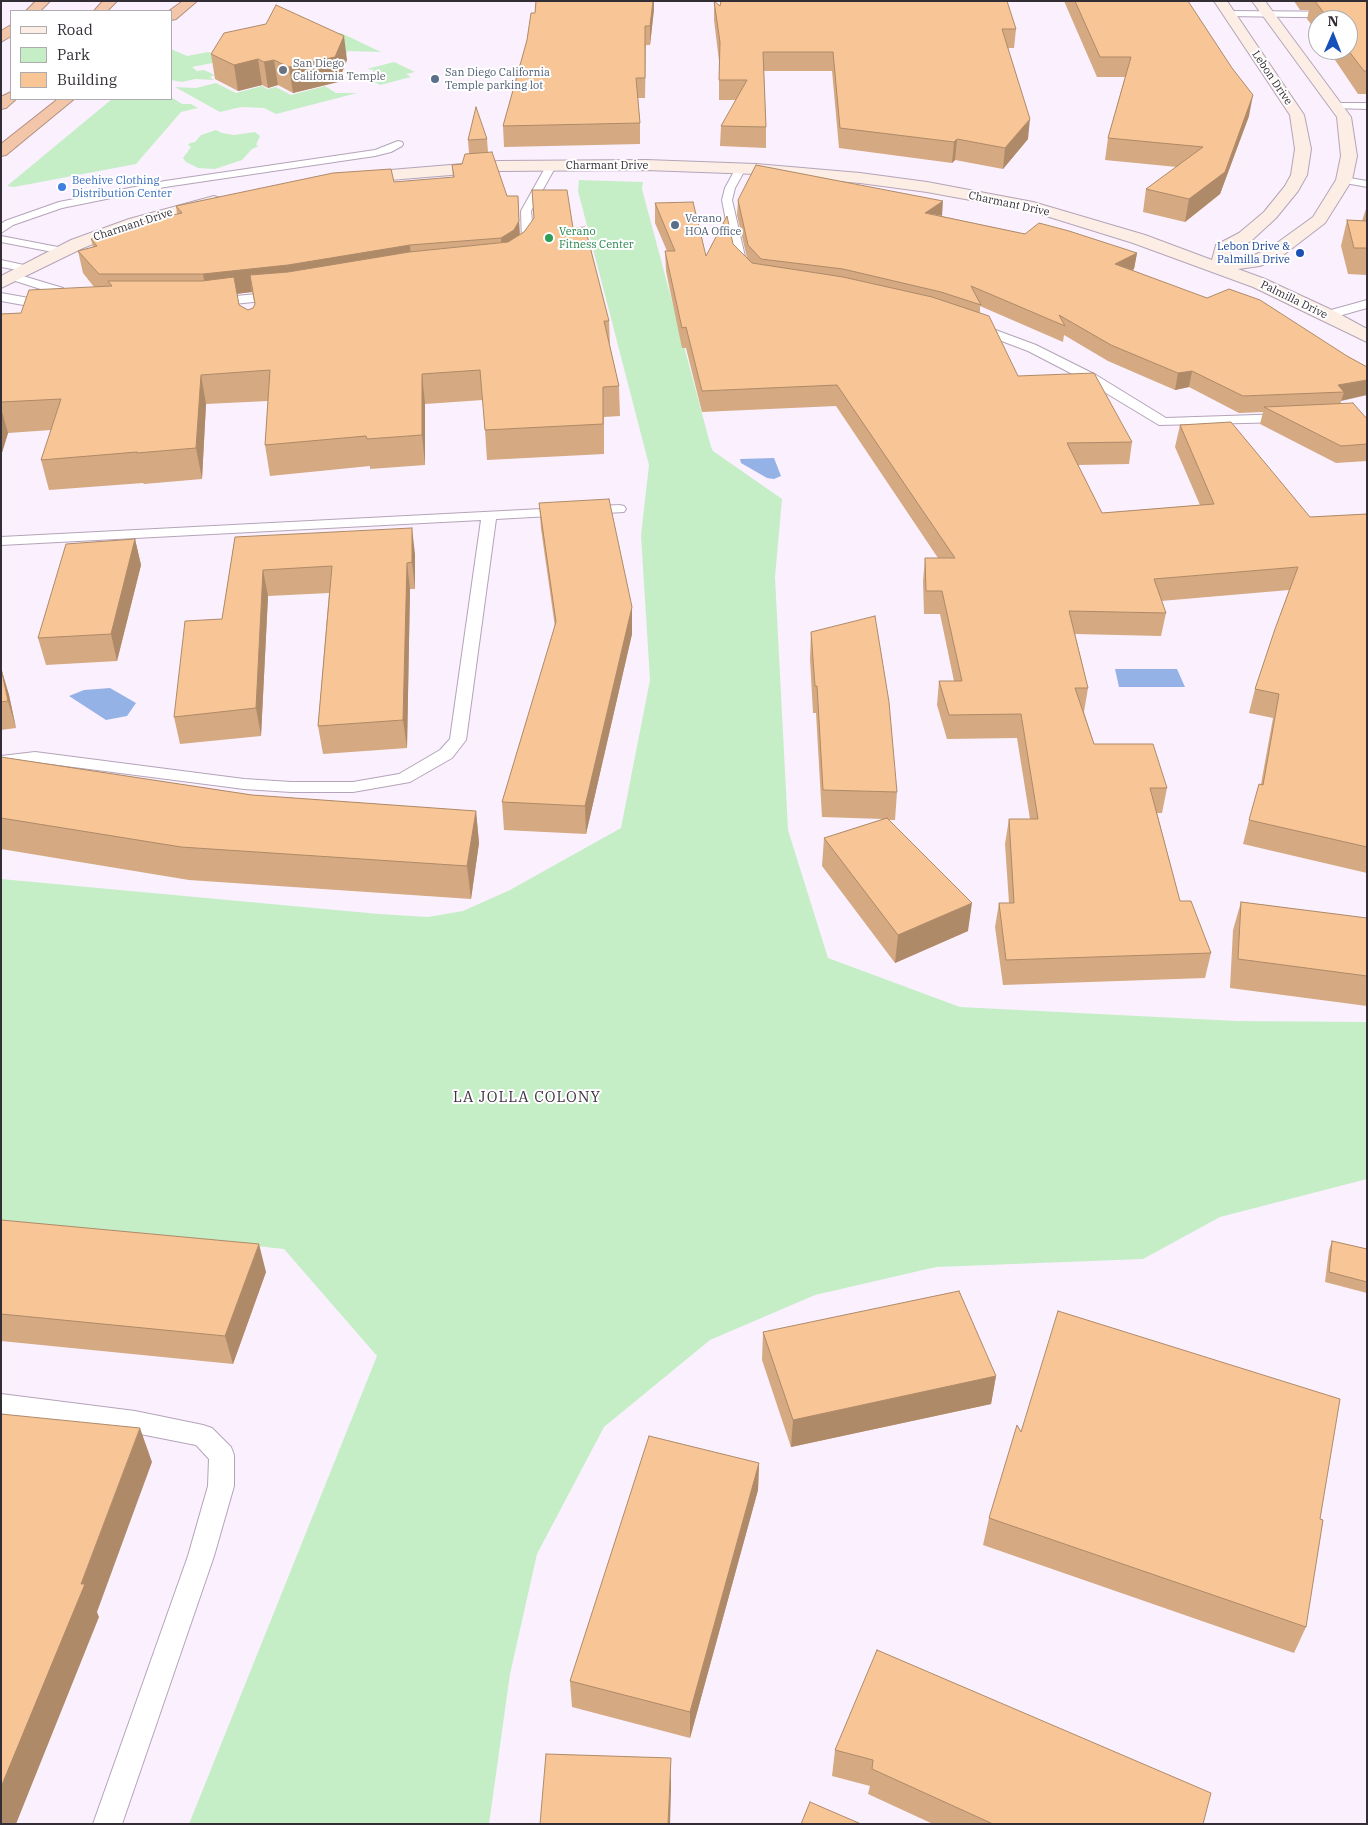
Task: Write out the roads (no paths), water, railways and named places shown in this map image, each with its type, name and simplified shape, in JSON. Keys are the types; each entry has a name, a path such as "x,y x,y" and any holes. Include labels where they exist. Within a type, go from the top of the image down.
{"highway":[{"path":"33,10 44,1"},
{"path":"101,10 111,1"},
{"path":"172,15 192,1"},
{"path":"1,152 66,100"}],"street":[{"path":"1218,267 1254,262 1276,252 1319,220 1344,180 1349,156 1344,117 1258,1"},
{"name":"Lebon Drive","path":"1218,267 1222,249 1245,237 1270,215 1292,188 1299,175 1303,149 1297,115 1224,8"},
{"name":"Charmant Drive","path":"338,180 386,174 499,166 646,165 741,168 879,181 927,187 1033,207 1139,239 1218,267"},
{"name":"Charmant Drive","path":"7,280 64,251 135,222 232,198"},
{"name":"Palmilla Drive","path":"1218,267 1259,282 1367,337"}],"lane":[{"path":"1224,8 1268,14 1367,15"},
{"path":"1336,106 1367,106"},
{"path":"1,230 9,223 60,205 165,184 375,153 387,150 398,144"},
{"path":"514,261 521,256 528,244 526,212 551,166"},
{"path":"741,168 730,188 727,200 740,262 756,279"},
{"path":"1344,180 1367,184"},
{"path":"1,239 64,251"},
{"path":"1,263 29,268"},
{"path":"1,297 29,302 62,301 59,291 37,283 7,280"},
{"path":"198,303 246,303 292,294"},
{"path":"1328,316 1367,304"},
{"path":"960,321 1032,348 1091,378 1164,422 1298,418"},
{"path":"1,541 619,509"},
{"path":"1,761 35,757 244,784 291,787 353,787 404,778 446,754 458,740 489,515"},
{"path":"1,1404 135,1422 203,1436 222,1455 221,1486 201,1556 107,1824"}],"water":[{"path":"774,458 781,476 774,479 767,478 741,463 740,459"},
{"path":"1115,669 1177,669 1185,687 1119,687"},
{"path":"110,688 136,703 127,716 106,720 69,696 84,690"}],"place":[{"name":"San Diego California Temple","path":"283,70"},
{"name":"San Diego California Temple parking lot","path":"435,79"},
{"name":"Beehive Clothing Distribution Center","path":"62,187"},
{"name":"Verano HOA Office","path":"675,225"},
{"name":"Verano Fitness Center","path":"549,238"},
{"name":"Lebon Drive & Palmilla Drive","path":"1300,253"}],"district":[{"name":"LA JOLLA COLONY","path":"527,1098"}]}
